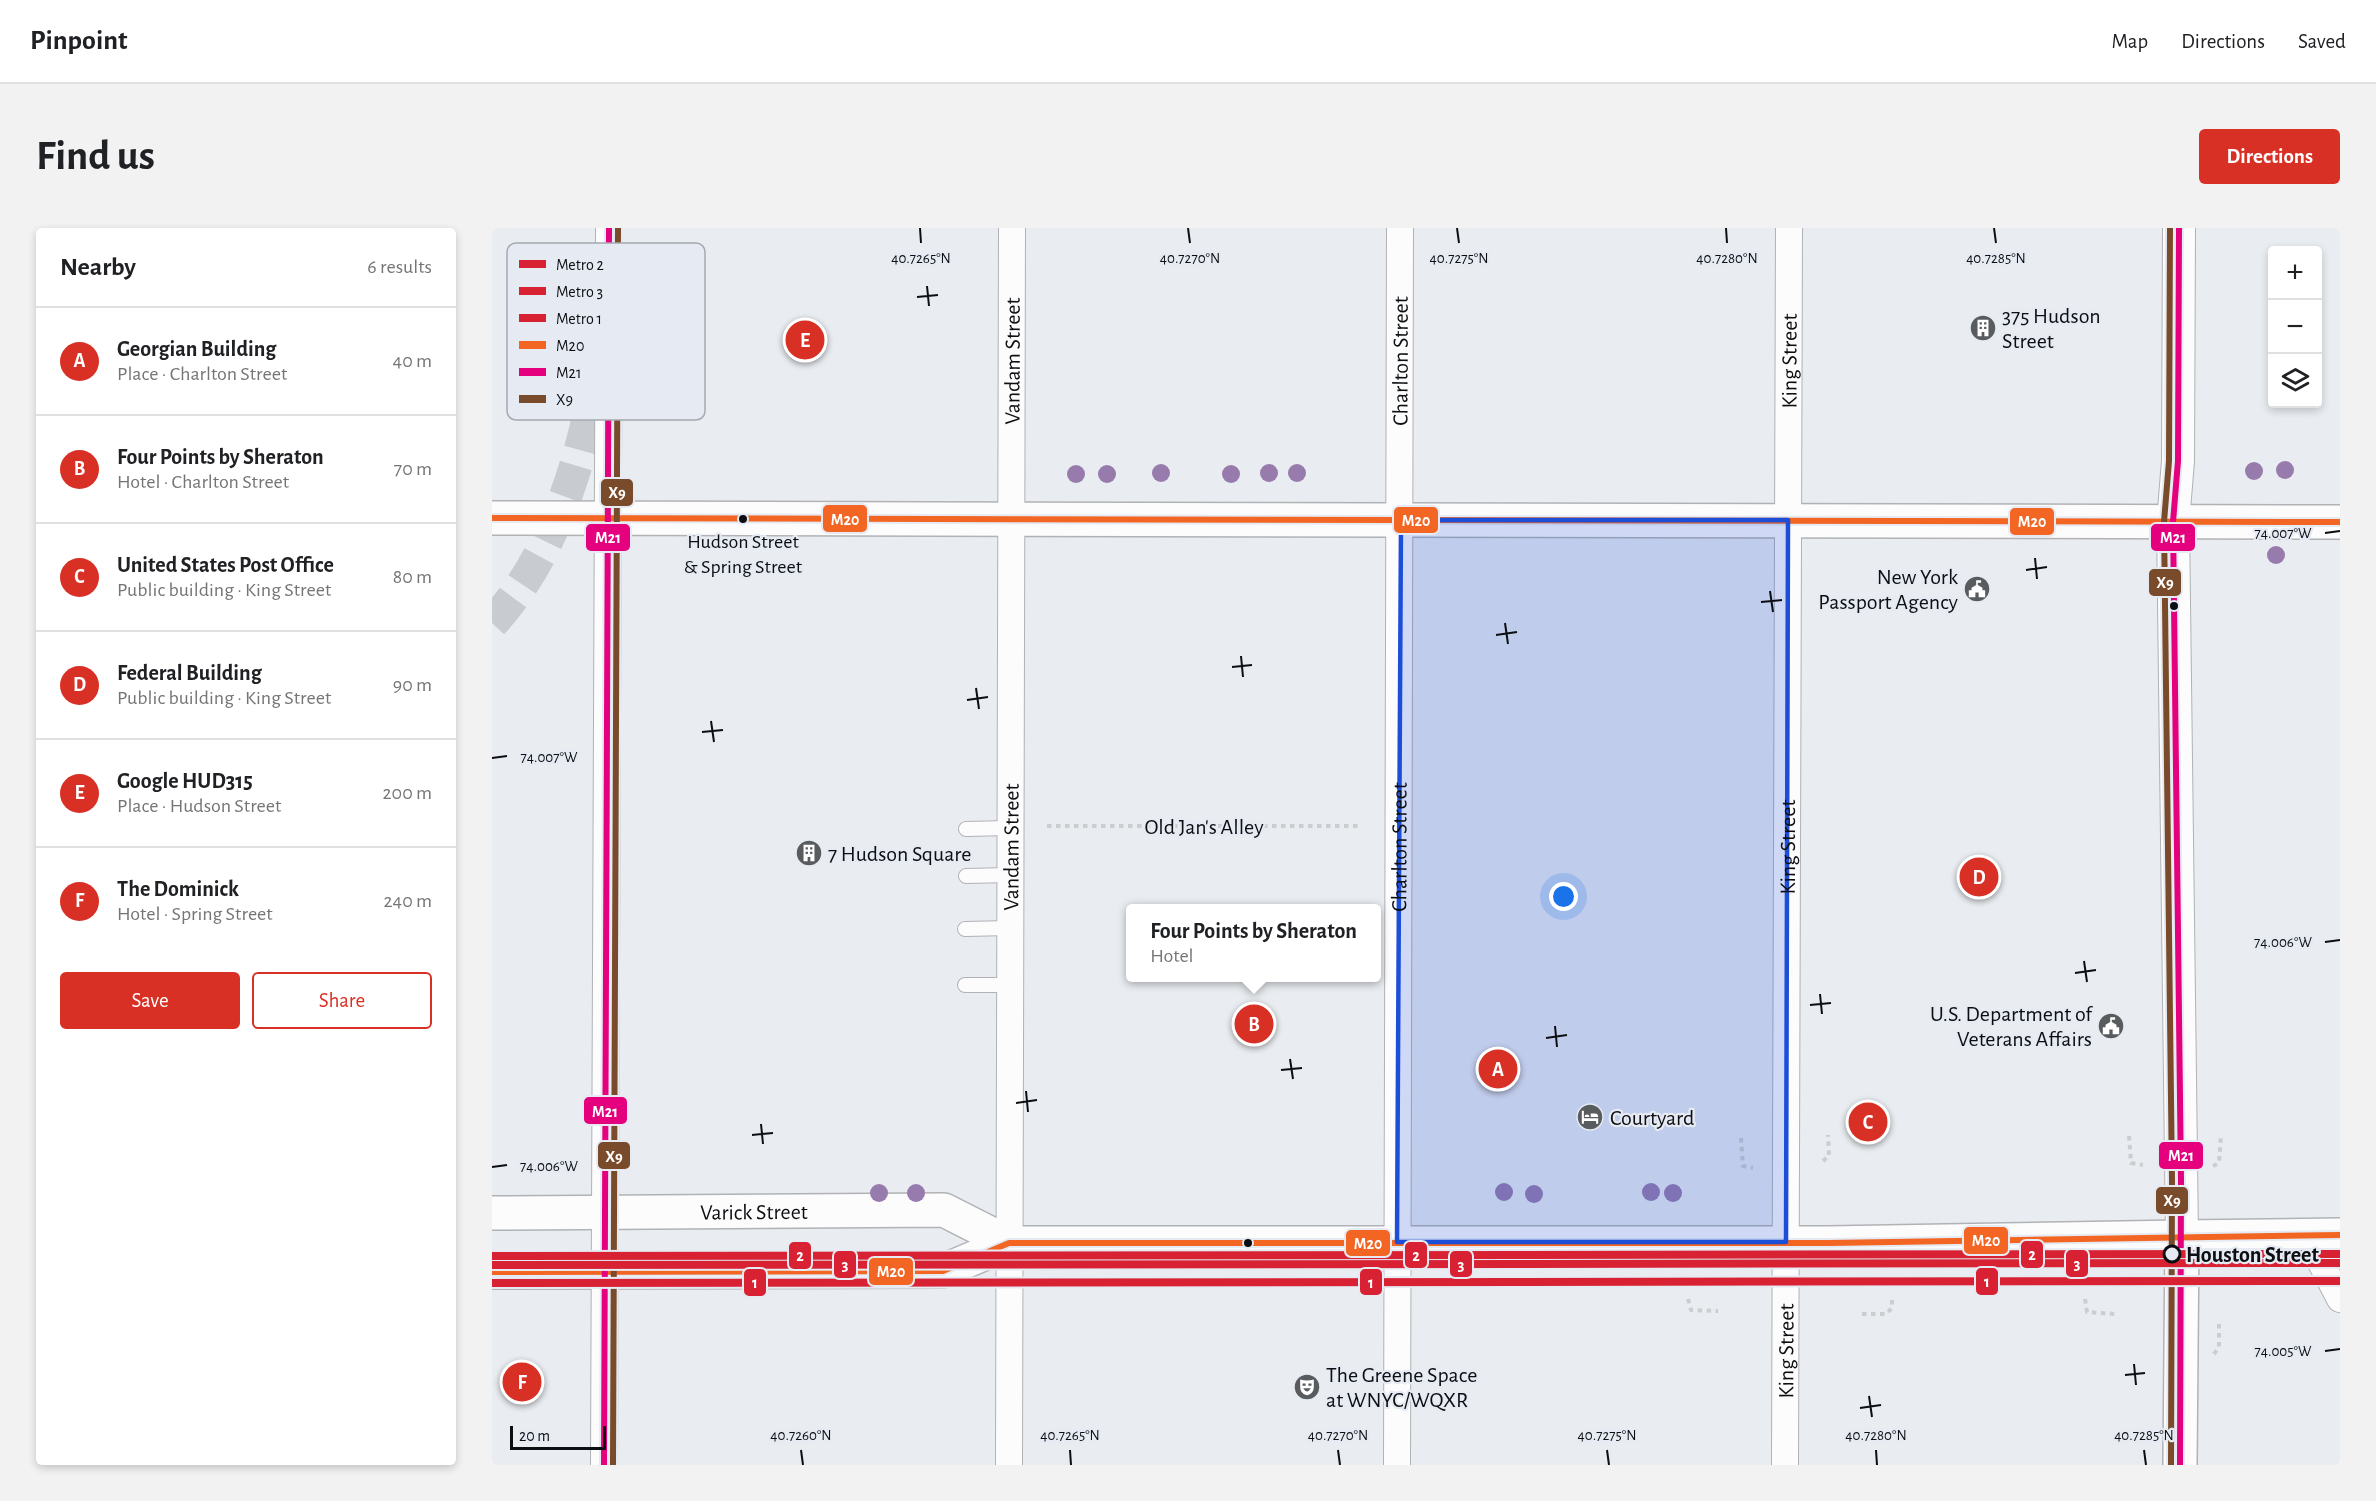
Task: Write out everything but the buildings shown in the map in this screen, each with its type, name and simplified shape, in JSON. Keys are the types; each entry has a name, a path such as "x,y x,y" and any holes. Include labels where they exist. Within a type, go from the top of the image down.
{"main road":[{"path":"492,518 2340,522"},
{"name":"Varick Street","path":"492,1213 944,1210 1009,1243"},
{"name":"Varick Street","path":"492,1272 943,1271 1009,1243 1786,1242 2340,1235"},
{"path":"2180,1465 2182,1237"}],"street":[{"path":"609,228 609,243"},
{"name":"Vandam Street","path":"1009,1465 1012,228"},
{"name":"Charlton Street","path":"1397,1465 1400,228"},
{"name":"King Street","path":"1785,1465 1789,228"},
{"path":"2179,228 2178,461 2173,522 2182,1237"},
{"path":"604,1465 608,420"},
{"path":"2307,1236 2340,1299"}],"lane":[{"path":"966,829 1009,828"},
{"path":"966,876 1010,875"},
{"path":"965,929 1010,928"},
{"path":"965,985 1009,985"}],"path":[{"name":"Old Jan's Alley","path":"1047,825 1362,826"},
{"path":"2209,1166 2219,1163 2221,1135"},
{"path":"1823,1161 1829,1156 1828,1136"},
{"path":"2129,1136 2131,1163 2143,1165"},
{"path":"1741,1138 1741,1162 1743,1166 1753,1168"},
{"path":"1688,1299 1691,1310 1718,1311"},
{"path":"2085,1299 2087,1312 2116,1314"},
{"path":"1862,1314 1886,1314 1892,1308 1892,1300"},
{"path":"2219,1324 2219,1343"}],"highlighted area":[{"path":"1401,520 1788,520 1786,1242 1397,1242"}],"tunnel":[{"path":"492,623 516,593 537,561 554,525 568,488 588,420"}],"metro line":[{"name":"2","path":"492,1256 2340,1254"},
{"name":"3","path":"492,1265 2340,1263"},
{"name":"1","path":"492,1283 2340,1281"}],"transit line":[{"name":"M21","path":"609,228 609,243"},
{"name":"X9","path":"618,228 618,243"},
{"name":"X9","path":"2170,228 2169,461 2164,522 2172,1181 2171,1465"},
{"name":"M21","path":"2179,228 2178,461 2173,522 2181,1181 2180,1465"},
{"name":"M21","path":"604,1465 608,420"},
{"name":"X9","path":"613,1465 617,420"},
{"name":"M20","path":"492,518 2340,522"},
{"name":"M20","path":"492,1272 943,1271 1009,1243 1828,1243 2340,1235"}],"place":[{"name":"375 Hudson Street","path":"1983,328"},
{"name":"Google HUD315","path":"805,340"},
{"name":"Hudson Street & Spring Street","path":"743,519"},
{"name":"New York Passport Agency","path":"1977,589"},
{"name":"7 Hudson Square","path":"809,853"},
{"name":"Federal Building","path":"1979,877"},
{"name":"Four Points by Sheraton","path":"1254,1024"},
{"name":"U.S. Department of Veterans Affairs","path":"2111,1026"},
{"name":"Georgian Building","path":"1498,1069"},
{"name":"Courtyard","path":"1590,1117"},
{"name":"United States Post Office","path":"1868,1122"},
{"name":"Houston Street","path":"2172,1254"},
{"name":"The Dominick","path":"522,1382"},
{"name":"The Greene Space at WNYC/WQXR","path":"1307,1387"}]}
